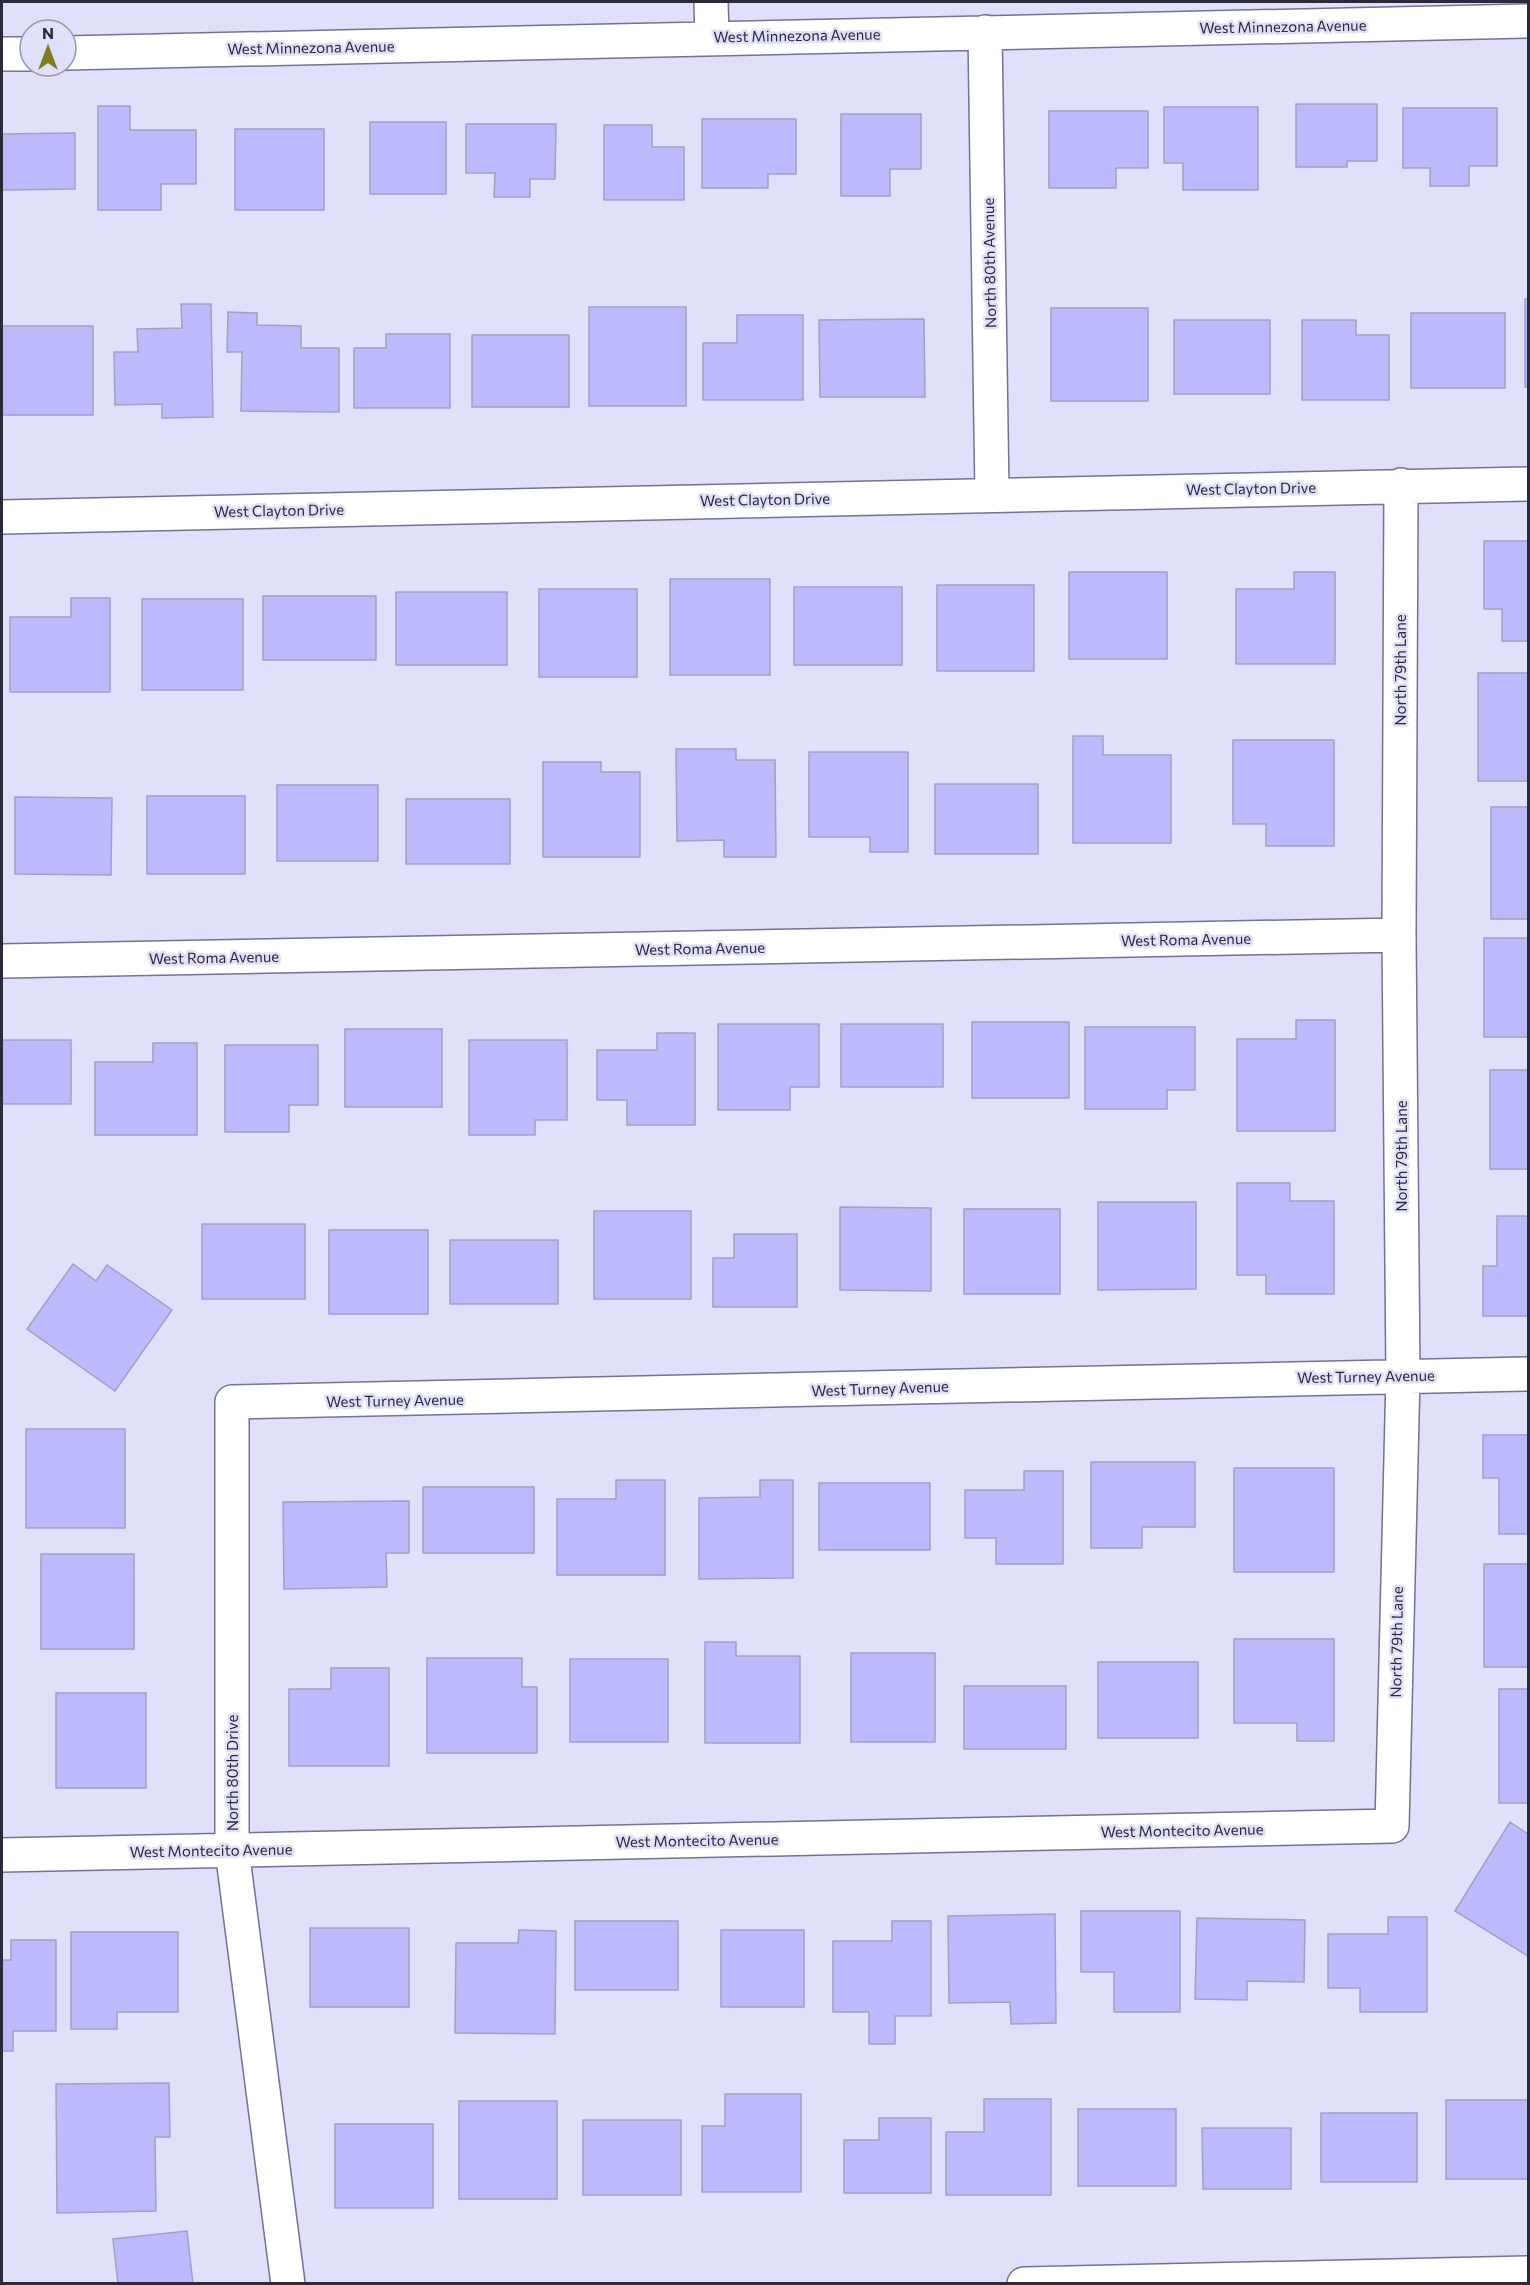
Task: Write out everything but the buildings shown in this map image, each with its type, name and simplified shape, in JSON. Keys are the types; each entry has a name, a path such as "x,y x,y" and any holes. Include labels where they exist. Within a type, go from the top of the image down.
{"street":[{"path":"711,2 712,37"},
{"name":"West Minnezona Avenue","path":"78,53 712,37 1528,21"},
{"name":"North 80th Avenue","path":"985,32 992,494"},
{"path":"2,54 18,54"},
{"name":"West Clayton Drive","path":"2,517 1528,484"},
{"name":"North 79th Lane","path":"1392,1826 1402,1376 1399,935 1401,485"},
{"name":"West Roma Avenue","path":"2,961 1399,935"},
{"name":"West Turney Avenue","path":"232,1402 636,1396 1104,1380 1528,1374"},
{"name":"North 80th Drive","path":"232,1402 232,1850 288,2283"},
{"name":"West Montecito Avenue","path":"2,1855 1392,1826"},
{"path":"1024,2283 1528,2273"}]}
